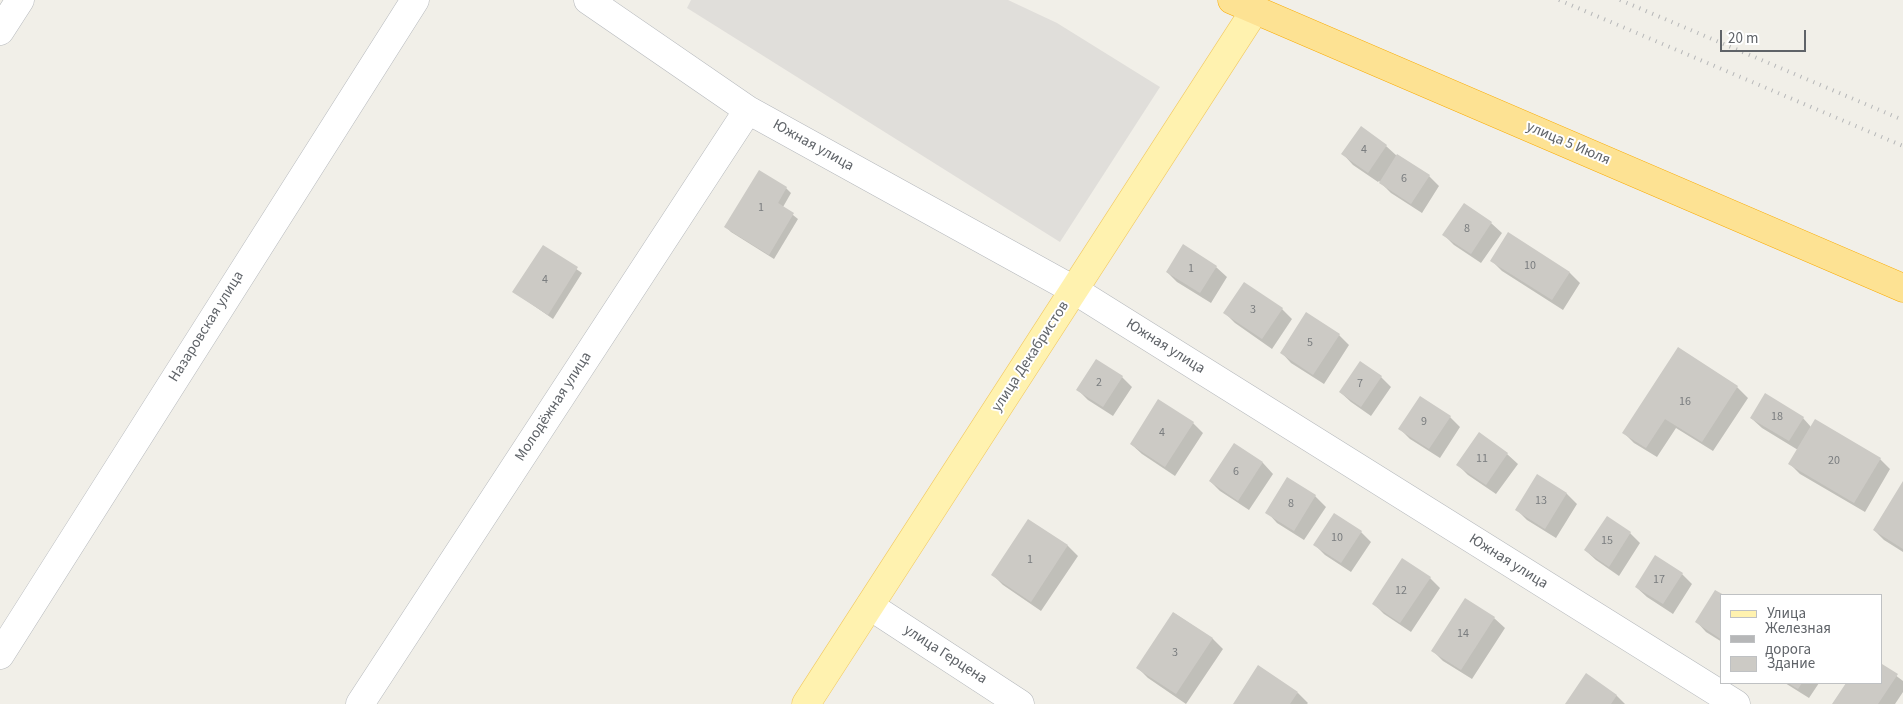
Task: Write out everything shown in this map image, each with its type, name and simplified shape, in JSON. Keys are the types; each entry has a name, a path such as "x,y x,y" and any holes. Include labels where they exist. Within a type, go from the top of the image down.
{"highway":[{"name":"улица 5 Июля","path":"1244,5 1903,288"}],"main road":[{"name":"улица Декабристов","path":"806,704 1074,290 1244,5"}],"street":[{"path":"0,31 20,0"},
{"name":"Назаровская улица","path":"0,655 415,0"},
{"name":"Южная улица","path":"588,0 748,110 1074,290 1736,704"},
{"name":"Молодёжная улица","path":"360,704 748,110"},
{"name":"улица Герцена","path":"870,606 1020,704"}],"shaded area":[{"path":"691,0 1008,0 1057,23 1160,87 1060,242 687,8"}],"building":[{"path":"1361,126 1387,145 1368,173 1341,154"},
{"path":"1397,154 1430,175 1411,204 1379,183"},
{"path":"759,170 787,187 778,203 794,213 769,255 724,227"},
{"path":"1464,203 1492,222 1471,254 1442,235"},
{"path":"1508,232 1570,272 1552,300 1490,261"},
{"path":"1183,244 1217,266 1200,293 1166,272"},
{"path":"543,245 578,267 548,315 512,292"},
{"path":"1244,282 1283,308 1262,339 1223,313"},
{"path":"1306,312 1340,334 1313,375 1280,353"},
{"path":"1678,347 1738,386 1702,442 1665,419 1646,448 1622,433"},
{"path":"1096,359 1123,376 1103,407 1076,390"},
{"path":"1360,361 1382,376 1361,407 1339,392"},
{"path":"1765,393 1804,417 1789,441 1750,418"},
{"path":"1420,396 1451,416 1429,449 1398,429"},
{"path":"1158,399 1194,422 1165,467 1130,444"},
{"path":"1815,419 1881,458 1854,503 1788,464"},
{"path":"1479,432 1508,453 1486,485 1456,465"},
{"path":"1234,443 1263,462 1238,501 1209,481"},
{"path":"1537,474 1567,493 1545,529 1515,510"},
{"path":"1287,477 1316,495 1294,531 1265,513"},
{"path":"1903,481 1903,549 1873,530"},
{"path":"1334,513 1362,531 1341,563 1313,545"},
{"path":"1607,516 1631,532 1609,567 1584,550"},
{"path":"1028,519 1068,545 1031,602 991,575"},
{"path":"1655,555 1683,573 1663,604 1635,587"},
{"path":"1402,558 1431,577 1400,623 1372,604"},
{"path":"1715,590 1722,594 1720,594 1720,639 1695,622"},
{"path":"1465,598 1495,617 1461,670 1431,651"},
{"path":"1173,612 1213,638 1176,694 1136,668"},
{"path":"1258,665 1298,692 1290,704 1233,704"},
{"path":"1883,665 1898,674 1878,704 1832,704 1845,684 1883,684"},
{"path":"1586,673 1617,695 1611,704 1565,704"},
{"path":"1790,684 1801,684 1798,689"}],"railway":[{"path":"1559,0 1903,146"},
{"path":"1620,0 1903,120"}]}
